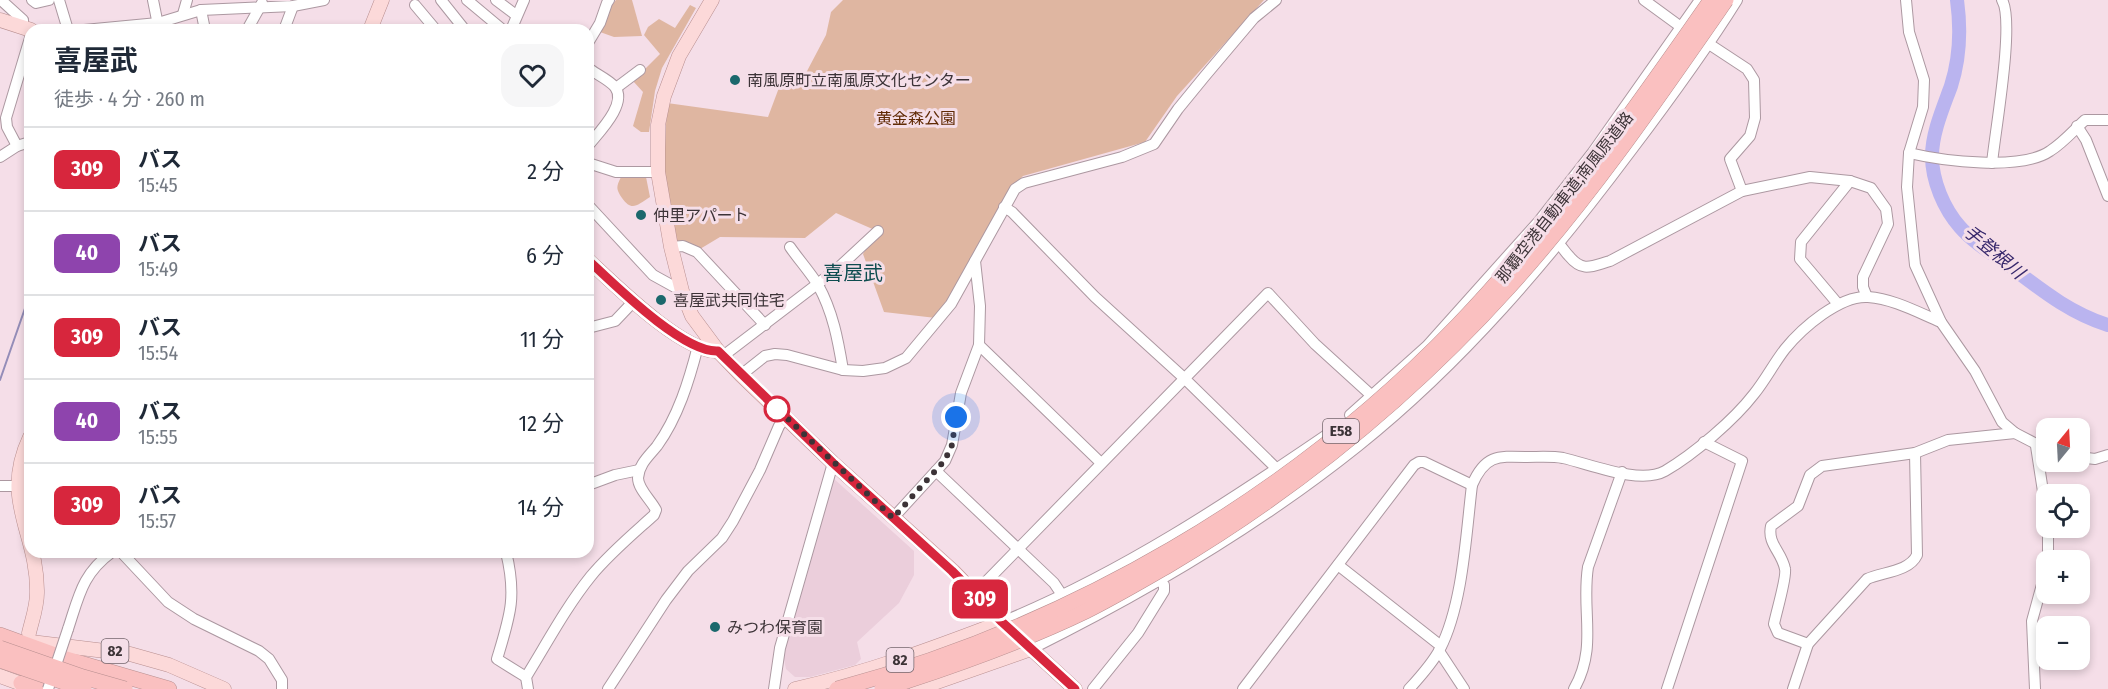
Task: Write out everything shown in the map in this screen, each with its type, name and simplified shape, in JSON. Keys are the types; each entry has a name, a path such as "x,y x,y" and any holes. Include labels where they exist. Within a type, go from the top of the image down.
{"highway":[{"name":"那覇空港自動車道;南風原道路","path":"837,689 954,654 1020,627 1079,599 1196,536 1308,458 1406,375 1457,326 1502,277 1542,230 1604,149 1711,0"},
{"name":"那覇空港自動車道;南風原道路","path":"882,689 960,664 1085,611 1116,595 1262,506 1362,430 1466,334 1551,239 1621,147 1726,0"},
{"path":"0,634 88,666 169,689"},
{"path":"0,648 82,677 125,689"},
{"path":"0,660 84,689"},
{"path":"14,685 41,689"}],"main road":[{"path":"372,24 382,0"},
{"path":"712,0 679,56 664,96 658,125 658,172 670,247 682,291 692,316 720,353 741,375 1075,689"},
{"path":"0,20 24,30"},
{"path":"594,273 634,301 677,337 720,353"},
{"path":"24,447 6,486 24,539"},
{"path":"29,633 36,609 36,581 31,558"},
{"name":"82","path":"795,689 855,675 1002,622"},
{"name":"82","path":"0,634 46,645 130,654 175,668 224,689"},
{"name":"82","path":"917,689 942,685 1031,649"}],"street":[{"path":"1,0 25,24"},
{"path":"32,0 36,3 49,0"},
{"path":"59,0 66,24"},
{"path":"153,0 158,24"},
{"path":"183,14 187,0"},
{"path":"165,24 183,14 201,10 241,4 293,6 324,0"},
{"path":"441,0 460,24"},
{"path":"467,0 496,24"},
{"path":"496,0 516,15"},
{"path":"513,24 524,0"},
{"path":"741,375 765,356 775,354 843,370 875,370 894,365 906,358 951,304 1011,193 1024,183 1122,157 1154,144 1178,108 1254,18 1276,0"},
{"path":"1644,0 1681,27"},
{"path":"1002,622 1062,595 1150,549 1277,469 1337,428 1427,346 1539,221 1593,152 1700,0"},
{"path":"1031,649 1160,581 1286,500 1360,445 1413,398 1475,339 1519,292 1559,244 1614,175 1709,44 1737,0"},
{"path":"1906,0 1909,32 1924,80 1923,106 1909,153 1907,187 1915,265 1941,322 1976,371 2002,422 2015,433 2036,444"},
{"path":"1992,163 2007,35 2006,6 2002,0"},
{"path":"594,33 607,1"},
{"path":"250,24 262,4"},
{"path":"415,5 431,24"},
{"path":"286,24 293,6"},
{"path":"201,10 204,24"},
{"path":"1709,44 1747,69 1754,80 1755,118 1750,136 1730,159 1742,191"},
{"path":"16,146 7,127 6,118 24,48"},
{"path":"616,88 640,70"},
{"path":"594,73 616,88 619,98 616,108 594,138"},
{"path":"1909,153 1992,163 2021,161 2049,152 2085,120 2108,120"},
{"path":"2077,126 2086,140 2108,196"},
{"path":"0,157 16,146 24,144"},
{"path":"594,166 616,172 658,172"},
{"path":"1559,244 1582,268 1610,261 1742,191 1810,177 1850,181 1871,188 1886,209 1888,224 1863,277 1863,287 1867,297"},
{"path":"1838,304 1800,258 1801,243 1850,181"},
{"path":"1004,207 1012,212 1095,297 1184,378 1277,469"},
{"path":"594,211 653,274 682,291"},
{"path":"720,353 765,325 837,269 878,231"},
{"path":"670,247 683,246 697,252 765,325"},
{"path":"790,247 817,284 831,313 843,370"},
{"path":"893,518 945,460 952,445 961,393 979,345 980,306 975,261"},
{"path":"975,593 1268,293 1316,344 1371,395"},
{"path":"1409,689 1440,649 1457,595 1472,485 1478,473 1487,463 1500,456 1560,457 1647,477 1664,472 1728,422 1754,394 1786,348 1804,329 1838,304 1852,298 1867,297 1897,303 1941,322"},
{"path":"594,326 615,321 634,301"},
{"path":"979,345 1101,464"},
{"path":"528,689 526,677 587,581 656,510 639,485 639,470 666,433 687,384 698,346"},
{"path":"608,689 666,600 688,571 722,538 750,490 779,426 786,417"},
{"path":"1808,644 1778,633 1774,624 1786,570 1771,542 1769,533 1771,526 1798,506 1810,475 1822,466 1915,453 1948,440 2015,433"},
{"path":"1667,689 1742,461 1704,442"},
{"path":"1793,689 1808,644 1867,579 1914,562 1917,555 1915,453"},
{"path":"2090,458 2108,454"},
{"path":"1243,689 1419,462 1424,462 1472,485"},
{"path":"774,689 780,648 833,463"},
{"path":"594,483 639,470"},
{"path":"936,471 1054,583 1062,595"},
{"path":"1578,688 1588,644 1586,581 1588,567 1622,472"},
{"path":"48,689 84,583 92,569 105,558"},
{"path":"127,558 168,602 194,619 259,651 270,659 282,680 282,689"},
{"path":"508,558 512,573 513,600 510,617 496,659 526,677"},
{"path":"1338,565 1440,649 1464,689"},
{"path":"1094,689 1138,633 1154,608 1164,591 1164,585 1160,581"},
{"path":"2035,689 2032,621 2037,604"}],"shaded area":[{"path":"833,478 914,551 914,575 899,603 857,642 861,659 855,665 810,677 795,677 786,669 783,654"}],"green space":[{"path":"616,0 632,0 642,36 614,37 600,32 608,10"},
{"name":"黄金森公園","path":"843,0 1264,0 1177,96 1145,142 1023,176 1009,190 960,281 936,318 884,312 863,254 877,231 836,213 805,238 720,237 700,249 675,240 664,171 667,103 768,117 783,77 806,73 826,35 831,12"},
{"path":"690,5 696,8 662,68 655,91 649,132 641,132 633,126 643,92 633,81 660,54 644,35 648,27 659,19 675,28"},
{"path":"621,177 646,177 650,197 638,205 629,205 618,190"}],"waterway":[{"name":"手登根川","path":"1957,0 1958,54 1951,86 1941,112 1932,147 1934,175 1944,203 1960,227 1982,247 2067,307 2108,325"},
{"path":"0,380 24,311"}],"bus line":[{"name":"309","path":"594,265 677,337 710,351 718,351 833,463 952,571 1002,622 1075,689"}],"place":[{"name":"南風原町立南風原文化センター","path":"735,80"},
{"name":"仲里アパート","path":"641,215"},
{"name":"喜屋武共同住宅","path":"661,300"},
{"name":"みつわ保育園","path":"715,627"}],"district":[{"name":"喜屋武","path":"853,273"}],"route":[{"path":"777,409 771,403 893,518 945,460 952,445 956,417"}]}
